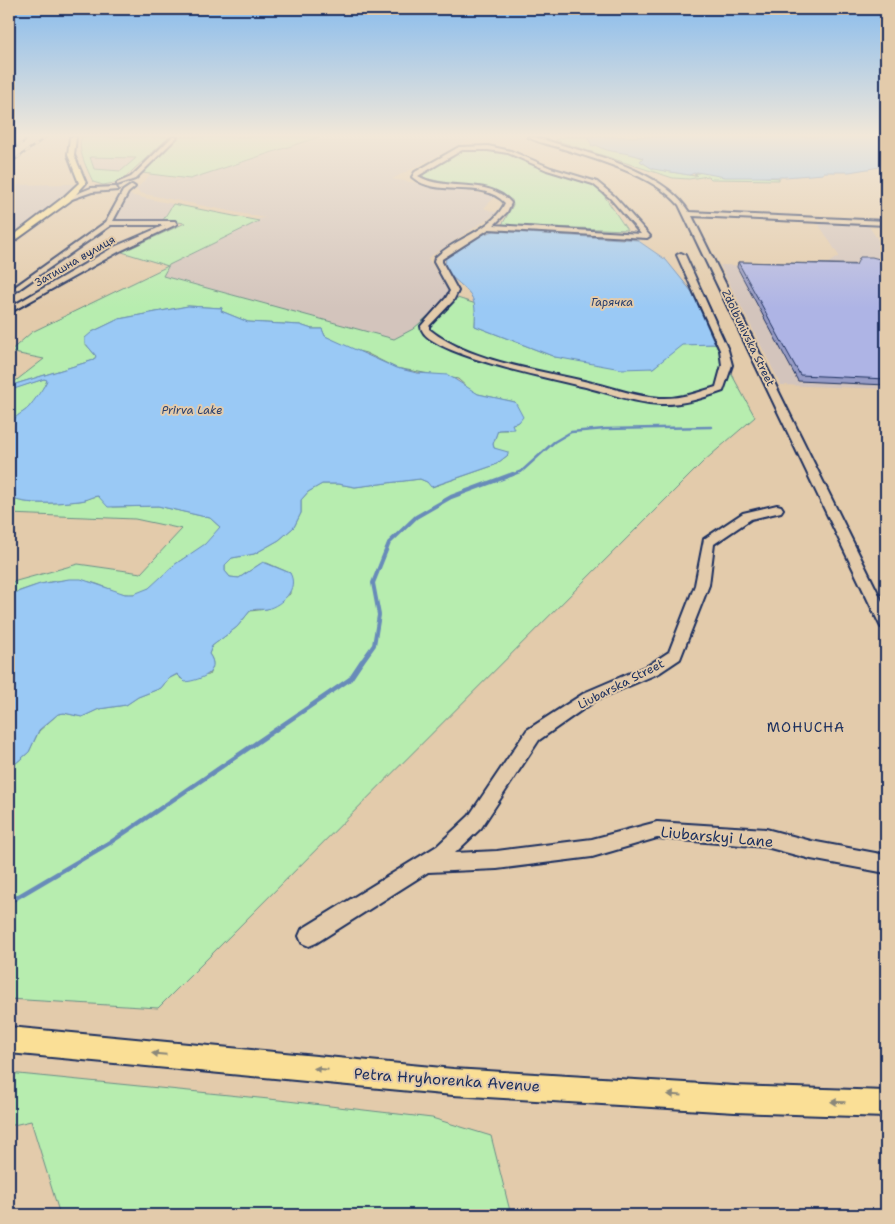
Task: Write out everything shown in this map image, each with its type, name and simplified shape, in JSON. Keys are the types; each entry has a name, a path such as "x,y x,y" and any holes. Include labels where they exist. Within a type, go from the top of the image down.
{"main road":[{"path":"9,242 72,194"},
{"name":"Petra Hryhorenka Avenue","path":"9,1040 453,1082 735,1099 886,1104"}],"street":[{"path":"67,199 80,194"},
{"path":"9,294 109,222 117,194"},
{"path":"497,194 502,196 508,203 506,211 491,227 476,233 439,258 438,262 454,291 450,299 424,326 429,335 462,351 652,401 678,402 720,389 726,365 724,350 682,254"},
{"path":"491,227 647,236 609,194"},
{"name":"Zdolbunivska Street","path":"671,194 687,214 886,623"},
{"path":"687,214 886,223"},
{"name":"Затишна вулиця","path":"9,311 117,249 175,223 109,222"},
{"name":"Liubarska Street","path":"309,936 443,852 475,822 533,735 591,696 654,668 675,655 702,586 708,542 747,516 777,509"},
{"name":"Liubarskyi Lane","path":"428,863 497,860 592,848 657,830 766,838 811,850 886,864"}],"shaded area":[{"path":"9,194 66,194 13,233 9,233"},
{"path":"146,194 485,194 495,197 484,208 497,213 428,258 451,296 413,329 394,339 163,276 169,265 260,220 256,219 265,218"},
{"path":"129,195 173,204 163,220 113,222"},
{"path":"818,223 868,225 886,252 886,389 781,385 720,265 822,267 839,256"}],"green space":[{"path":"501,194 603,194 627,230 502,225 513,205 512,200"},
{"path":"173,204 259,221 169,265 163,276 394,339 413,329 451,296 476,304 475,326 555,357 653,368 682,344 715,344 755,417 704,461 158,1008 9,999 9,769 29,752 39,731 58,714 64,713 82,717 99,709 126,705 138,697 161,688 168,679 178,674 181,679 209,675 213,664 209,654 212,646 237,627 250,611 267,609 290,594 290,573 267,563 260,564 239,578 230,577 225,571 225,565 232,558 254,554 279,540 294,527 301,513 301,500 308,492 322,484 355,487 420,479 432,487 495,465 508,455 494,448 493,444 498,430 507,430 512,424 519,422 515,402 478,394 458,379 396,368 366,353 350,349 325,336 322,329 312,329 300,325 248,322 221,311 222,308 188,306 119,319 92,332 85,343 96,356 94,360 9,386 44,359 9,352 32,332 168,266 122,252 185,223 163,220"},
{"path":"44,379 47,380 34,401 9,425 9,390"},
{"path":"98,496 113,507 158,506 210,518 220,527 216,534 205,544 173,566 150,587 140,593 124,594 86,581 63,580 41,584 9,595 9,583 78,564 141,573 182,529 135,519 9,514 9,497 24,502 43,503 82,501"},
{"path":"9,1073 279,1100 432,1118 491,1136 511,1215 60,1215 31,1121 9,1126"}],"water":[{"name":"Гарячка","path":"494,231 637,240 666,260 692,292 715,344 682,345 653,368 621,369 555,357 475,326 472,298 445,270 446,256 474,237"},
{"name":"Prirva Lake","path":"188,306 222,308 221,311 248,322 300,325 312,329 322,329 325,336 396,368 417,373 448,375 478,394 515,402 523,417 519,422 512,424 514,429 498,430 493,444 494,448 508,452 508,455 495,465 431,487 427,482 420,479 355,487 322,484 308,492 301,500 301,513 294,527 279,540 254,554 232,558 225,565 225,571 230,577 239,578 263,562 290,573 292,585 287,596 278,604 267,609 250,611 237,627 212,646 209,654 213,666 208,674 185,682 177,674 168,679 161,688 138,697 126,705 99,709 82,717 64,713 58,714 39,730 29,752 9,769 9,595 40,584 69,579 81,579 125,594 134,594 149,588 174,565 205,544 220,527 210,518 158,506 108,507 98,496 82,501 43,503 24,502 9,497 9,425 29,407 47,380 44,379 11,390 9,390 9,386 94,360 96,356 85,343 85,338 92,332 119,319"}],"building":[{"path":"860,257 872,257 883,260 886,265 886,379 800,375 738,262 856,265"}],"waterway":[{"path":"509,476 522,471 554,442 571,432 605,429 711,427"},
{"path":"361,663 374,645 379,615 373,583 389,543 416,517 451,497 513,474"},
{"path":"9,902 111,842 350,679 362,661"}],"district":[{"name":"MOHUCHA","path":"806,727"}]}
